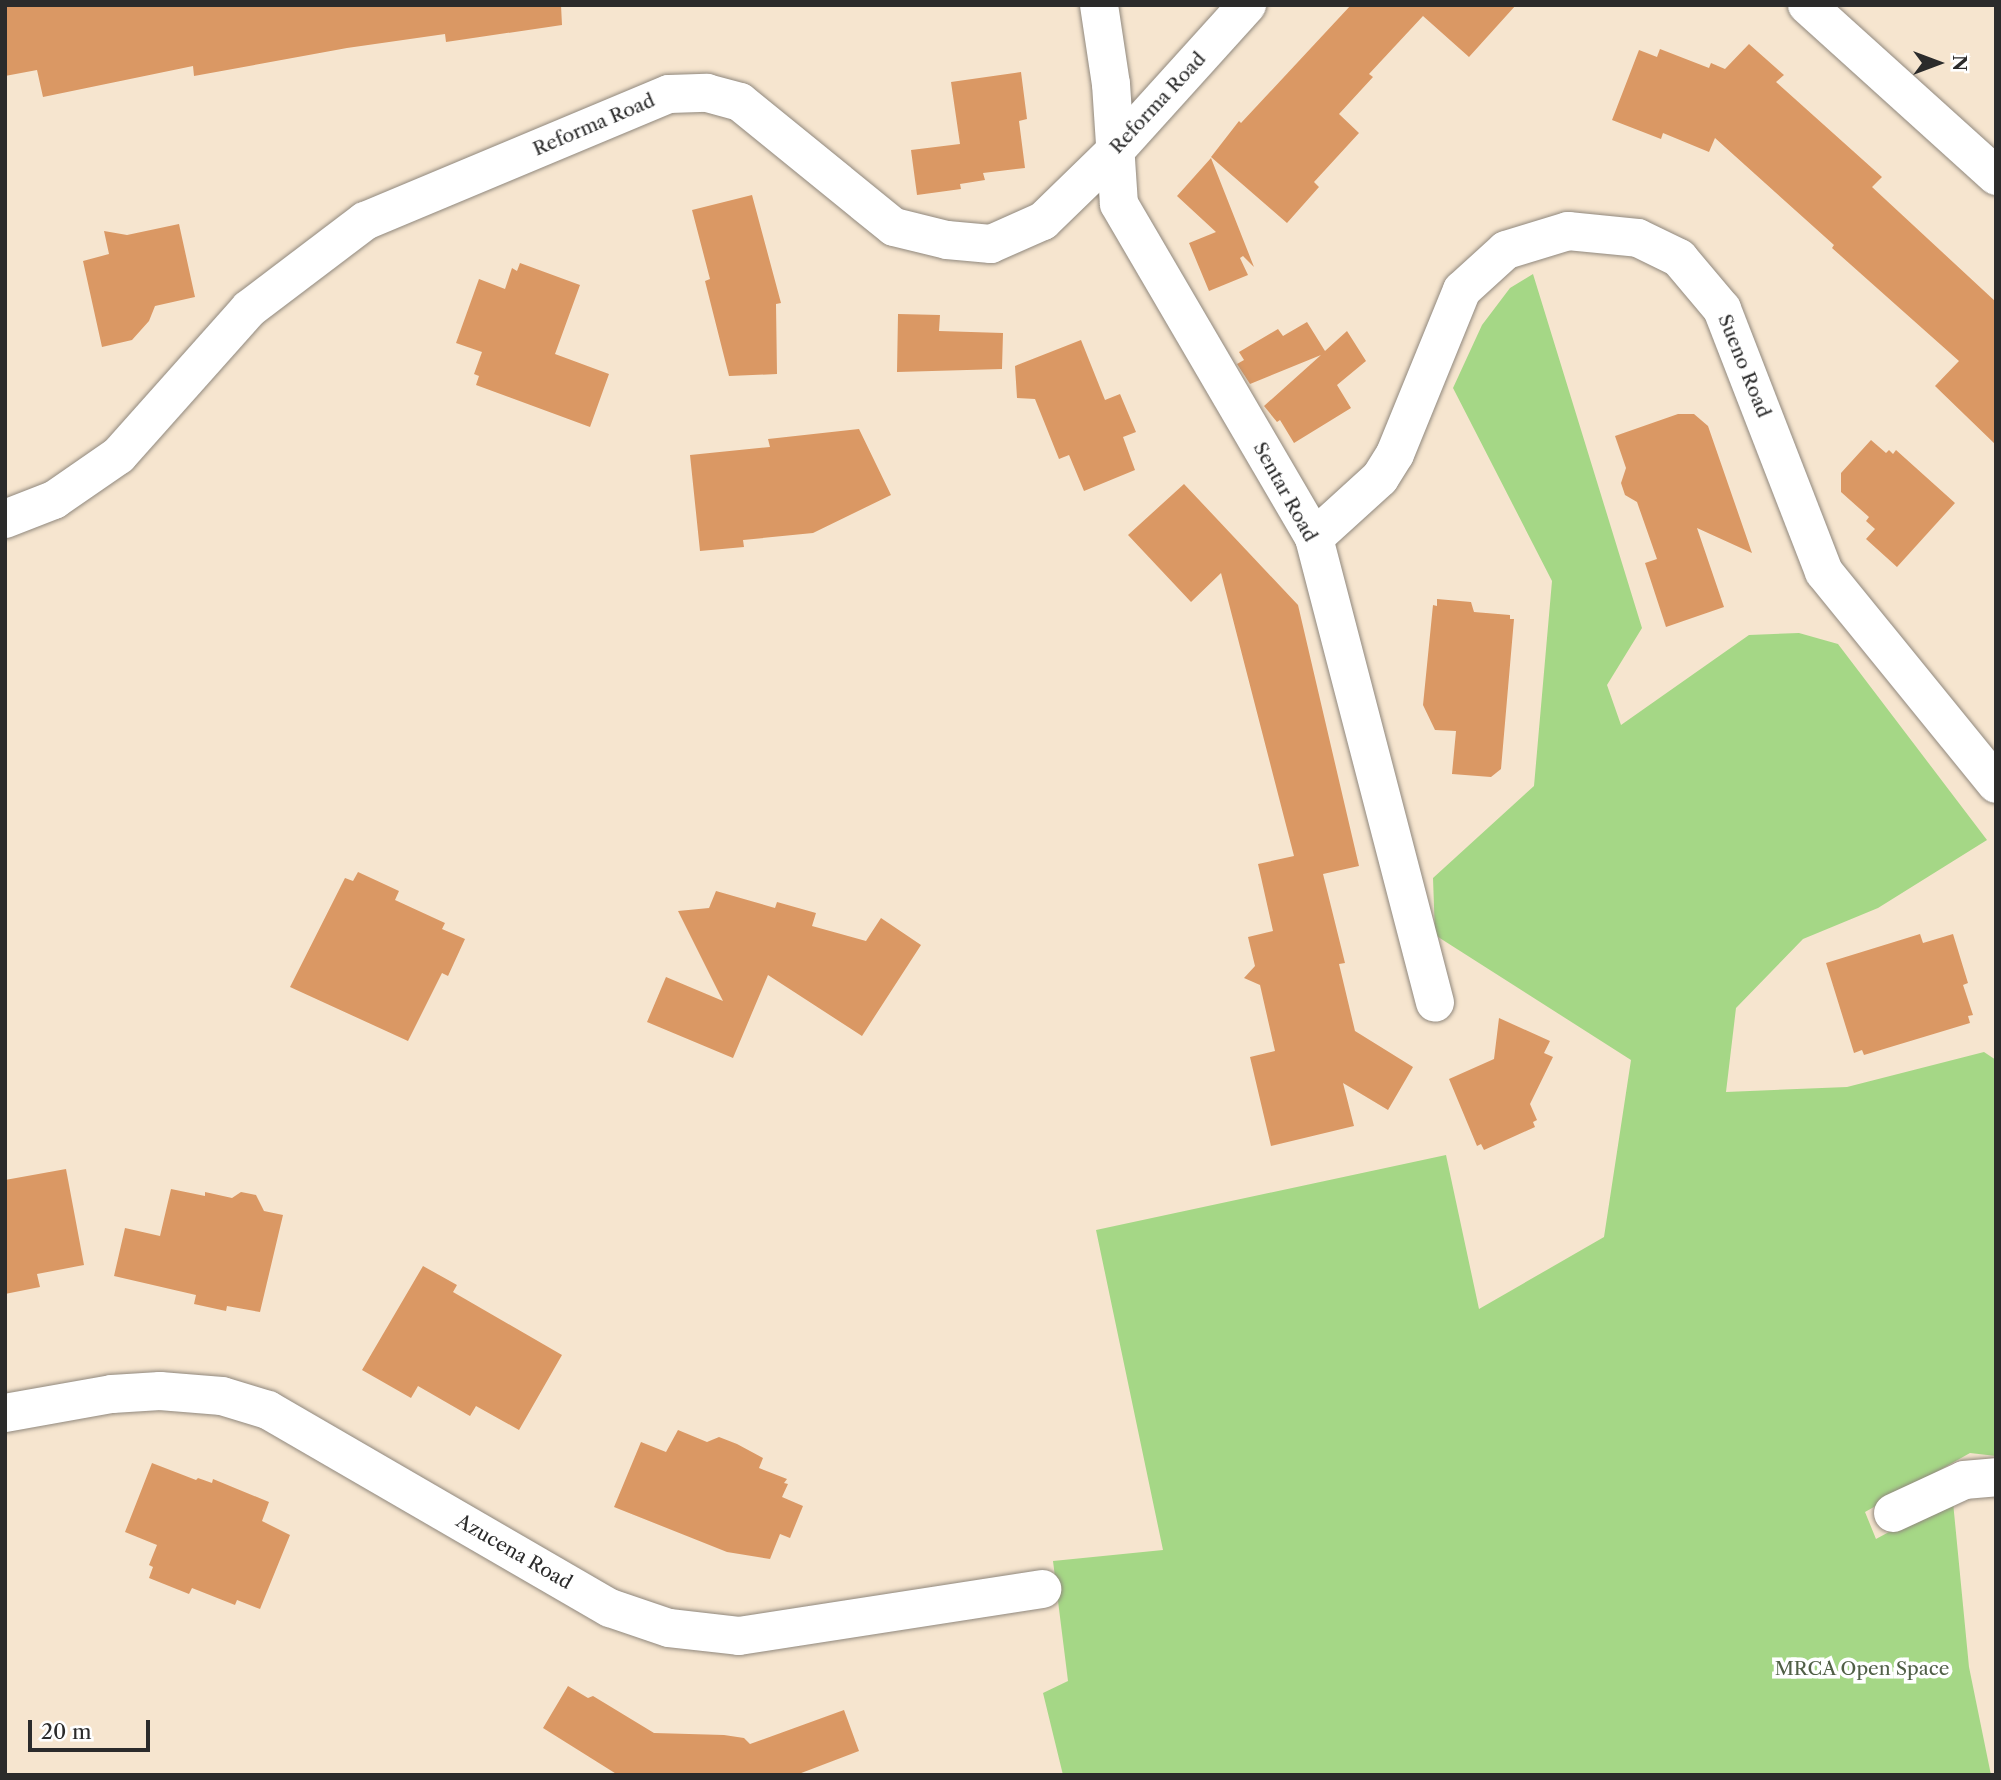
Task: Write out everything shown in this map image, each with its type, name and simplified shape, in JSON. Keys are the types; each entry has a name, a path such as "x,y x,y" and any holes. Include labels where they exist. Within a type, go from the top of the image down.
{"street":[{"name":"Sentar Road","path":"1099,5 1111,84 1119,204 1314,538 1435,1002"},
{"name":"Reforma Road","path":"5,519 54,500 119,455 249,309 365,222 669,94 708,93 740,103 894,227 947,240 991,244 1044,222 1115,151 1247,5"},
{"path":"1807,5 1996,176"},
{"name":"Sueno Road","path":"1314,538 1380,478 1395,454 1462,290 1506,250 1568,230 1638,239 1679,258 1722,309 1824,572 1996,784"},
{"name":"Azucena Road","path":"5,1413 112,1394 160,1391 222,1396 268,1409 610,1608 669,1628 740,1636 1042,1588"},
{"path":"1893,1513 1964,1480 1996,1477"}],"green space":[{"name":"MRCA Open Space","path":"1533,274 1642,628 1607,685 1621,725 1749,635 1799,633 1838,644 1987,840 1878,908 1803,939 1736,1008 1726,1092 1847,1087 1984,1052 1996,1060 1996,1456 1970,1453 1865,1512 1876,1539 1924,1513 1953,1502 1969,1667 1991,1775 1063,1775 1043,1693 1068,1681 1053,1561 1163,1550 1096,1230 1446,1155 1479,1309 1604,1237 1631,1060 1435,935 1433,878 1534,786 1552,581 1453,388 1482,325 1510,288"}],"building":[{"path":"5,5 561,5 562,25 446,42 445,34 347,48 194,76 193,66 43,97 37,70 5,76"},
{"path":"1351,5 1516,5 1469,57 1423,16 1369,74 1373,77 1339,114 1359,133 1314,182 1319,187 1287,223 1211,157 1239,121 1241,123"},
{"path":"1749,44 1784,75 1776,82 1882,177 1872,187 1996,302 1996,445 1935,386 1959,361 1832,248 1834,245 1715,138 1709,152 1663,133 1661,139 1612,120 1639,50 1657,57 1660,49 1709,68 1711,63 1725,69"},
{"path":"1021,72 1027,119 1019,121 1025,168 983,173 985,180 960,184 961,189 917,195 911,150 960,144 951,82"},
{"path":"1211,158 1254,267 1243,256 1240,258 1248,275 1209,291 1189,243 1216,232 1177,196"},
{"path":"752,195 781,303 776,304 777,374 729,376 705,281 710,279 692,210"},
{"path":"179,224 195,297 155,306 149,321 132,340 102,347 83,261 109,254 104,231 127,235"},
{"path":"520,263 580,285 555,354 609,374 590,427 476,385 479,376 474,374 482,352 456,343 479,279 505,289 512,268 517,271"},
{"path":"898,314 940,315 939,331 1003,333 1002,369 897,372"},
{"path":"1307,322 1325,351 1347,331 1366,361 1337,385 1351,408 1294,443 1280,420 1277,422 1264,406 1321,355 1250,384 1237,364 1244,360 1239,352 1278,329 1283,336"},
{"path":"1081,340 1105,400 1120,394 1136,432 1123,437 1135,470 1084,491 1069,455 1059,459 1035,399 1017,398 1015,366"},
{"path":"1678,414 1694,414 1708,426 1752,553 1697,528 1724,607 1666,627 1645,563 1657,559 1637,502 1625,495 1621,483 1626,468 1615,436"},
{"path":"859,429 891,495 813,533 743,540 744,547 700,551 690,455 770,447 768,439"},
{"path":"1871,440 1886,453 1889,450 1893,454 1896,450 1955,503 1897,567 1866,539 1875,529 1866,521 1869,517 1841,492 1841,473"},
{"path":"1184,484 1298,605 1359,866 1323,874 1345,963 1339,964 1355,1031 1413,1067 1388,1110 1343,1083 1354,1126 1271,1146 1250,1057 1275,1051 1260,985 1244,978 1255,966 1248,937 1273,931 1258,864 1294,856 1221,573 1191,602 1128,535"},
{"path":"1437,599 1471,602 1474,612 1510,615 1510,619 1514,619 1501,769 1491,777 1452,774 1456,731 1435,730 1423,705 1433,605 1437,606"},
{"path":"358,872 399,891 395,900 445,923 442,929 465,939 448,976 442,973 408,1041 290,987 345,878 353,881"},
{"path":"716,891 775,908 777,902 816,913 812,926 866,941 881,918 921,945 862,1036 768,975 733,1058 647,1022 666,977 723,1001 678,911 709,908"},
{"path":"1920,934 1923,943 1953,934 1968,983 1963,985 1973,1015 1968,1016 1970,1023 1864,1055 1862,1050 1854,1053 1826,963"},
{"path":"1499,1018 1550,1041 1544,1053 1553,1057 1530,1104 1537,1120 1533,1122 1535,1127 1484,1150 1481,1144 1477,1146 1449,1079 1494,1059"},
{"path":"66,1169 84,1265 37,1274 40,1287 5,1294 5,1180"},
{"path":"171,1189 232,1198 241,1192 256,1195 264,1211 283,1215 260,1312 227,1306 226,1311 194,1304 196,1295 114,1276 125,1228 160,1236"},
{"path":"423,1266 457,1285 453,1292 562,1355 519,1430 476,1406 470,1416 418,1386 411,1398 362,1370"},
{"path":"678,1430 707,1442 719,1437 737,1444 763,1458 759,1468 787,1479 784,1483 788,1484 782,1497 803,1506 790,1538 780,1534 770,1559 727,1552 614,1507 641,1442 666,1452"},
{"path":"152,1463 196,1480 198,1478 212,1483 213,1479 269,1502 262,1521 290,1535 260,1609 237,1600 235,1605 192,1588 189,1594 149,1578 153,1567 149,1565 157,1545 125,1532"},
{"path":"568,1686 588,1698 593,1696 654,1733 724,1735 744,1738 750,1744 844,1710 859,1751 796,1775 618,1775 543,1728"}]}
